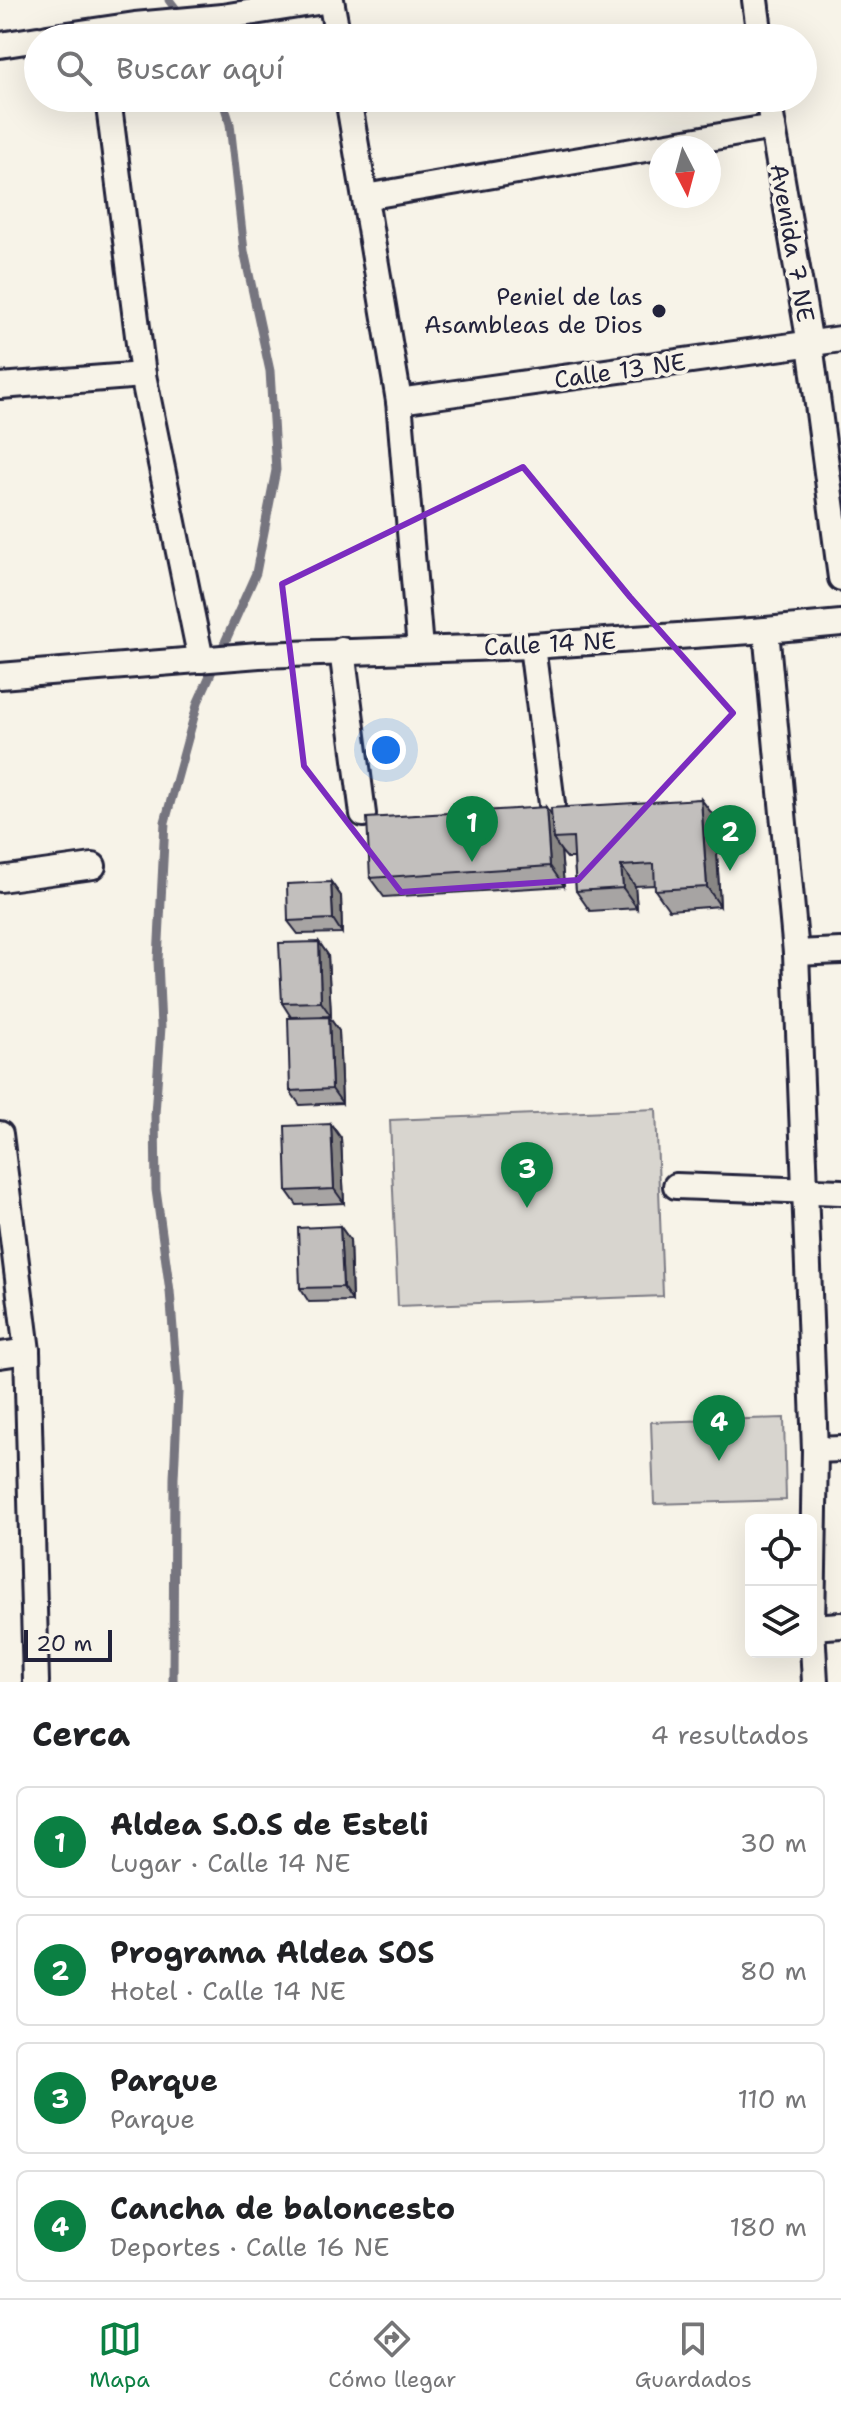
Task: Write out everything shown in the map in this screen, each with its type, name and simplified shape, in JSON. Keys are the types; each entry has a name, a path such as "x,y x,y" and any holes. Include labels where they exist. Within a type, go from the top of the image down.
{"street":[{"path":"146,24 222,17 331,0 335,24"},
{"path":"755,0 758,24"},
{"path":"0,45 24,41"},
{"path":"110,112 143,375 206,660"},
{"path":"350,112 399,401 420,649"},
{"name":"Avenida 7 NE","path":"770,112 810,344 841,578"},
{"path":"365,197 773,127"},
{"name":"Calle 13 NE","path":"399,401 841,339"},
{"path":"0,386 143,375"},
{"name":"Calle 14 NE","path":"0,676 259,655 532,646 841,623"},
{"path":"766,630 796,953 815,1450 813,1586"},
{"path":"532,646 552,804"},
{"path":"342,650 363,814"},
{"path":"0,879 93,866"},
{"path":"796,953 841,951"},
{"path":"0,1134 27,1351 36,1682"},
{"path":"676,1186 841,1192"},
{"path":"0,1355 27,1351"},
{"path":"815,1450 841,1449"},
{"path":"817,1627 841,1625"},
{"path":"814,1658 815,1682"}],"highlighted area":[{"path":"523,467 630,597 733,713 578,880 401,892 304,766 282,584"}],"shaded area":[{"path":"656,1109 663,1296 398,1306 390,1120"},
{"path":"784,1418 786,1500 654,1504 651,1422"}],"building":[{"path":"701,799 707,887 655,890 654,864 621,866 623,888 576,891 573,838 553,839 551,808"},
{"path":"546,807 550,866 370,878 367,818"},
{"path":"331,882 333,919 288,921 287,884"},
{"path":"319,942 321,1002 282,1003 279,943"},
{"path":"329,1017 332,1089 290,1091 288,1018"},
{"path":"331,1124 334,1189 287,1191 285,1126"},
{"path":"340,1226 343,1287 300,1288 298,1228"}],"waterway":[{"path":"169,0 187,24"},
{"path":"173,1682 174,1478 178,1392 170,1291 156,1190 155,1114 161,1027 158,960 165,822 198,702 256,573 276,470 270,371 244,251 226,112"}],"place":[{"name":"Peniel de las Asambleas de Dios","path":"659,311"},
{"name":"Aldea S.O.S de Esteli","path":"472,862"},
{"name":"Programa Aldea SOS","path":"730,871"},
{"name":"Parque","path":"527,1208"},
{"name":"Cancha de baloncesto","path":"719,1461"}]}
